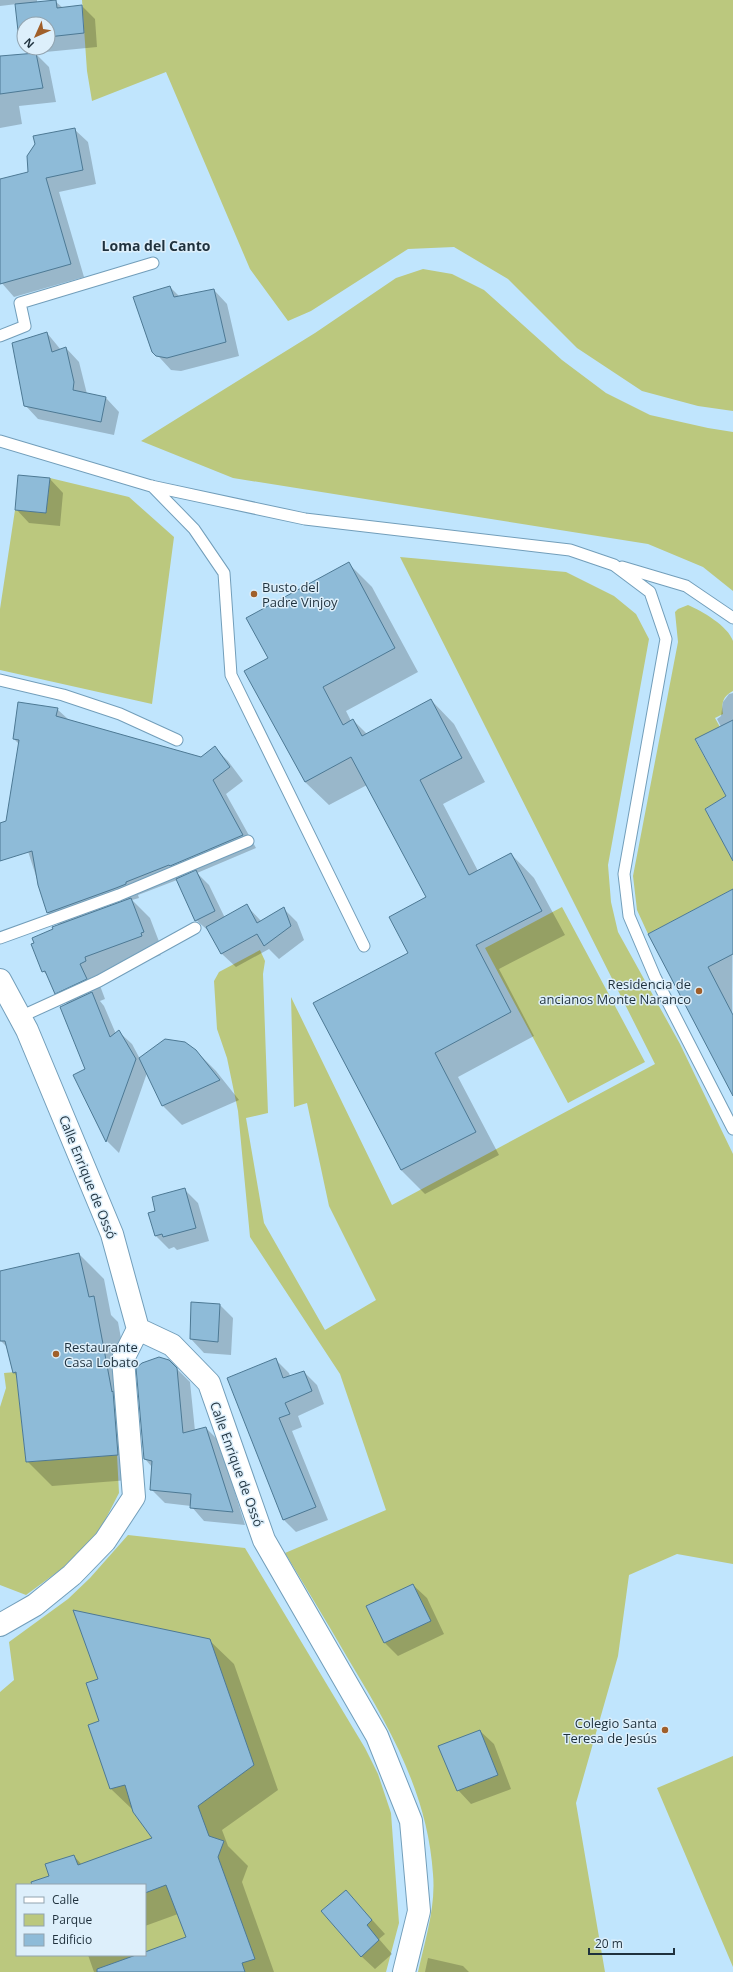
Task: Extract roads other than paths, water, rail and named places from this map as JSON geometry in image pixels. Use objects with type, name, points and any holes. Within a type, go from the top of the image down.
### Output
[{"type":"street","name":"Calle Enrique de Ossó","points":[[0,980],[27,1030],[112,1234],[138,1329],[172,1345],[209,1383],[264,1540],[377,1736],[411,1821],[420,1911],[404,1972]]},
{"type":"street","points":[[0,1624],[35,1605],[72,1575],[105,1541],[134,1497],[123,1359],[138,1329]]},
{"type":"lane","points":[[0,336],[25,326],[20,303],[153,263]]},
{"type":"lane","points":[[0,441],[151,486],[304,519],[570,550],[614,565],[686,586],[733,618]]},
{"type":"lane","points":[[151,486],[194,529],[224,573],[230,675],[364,946]]},
{"type":"lane","points":[[614,565],[650,592],[666,639],[624,874],[629,916],[655,977],[733,1128]]},
{"type":"lane","points":[[0,680],[63,695],[120,714],[177,740]]},
{"type":"lane","points":[[0,938],[112,898],[248,841]]},
{"type":"lane","points":[[20,1017],[98,981],[195,928]]},
{"type":"place","name":"Busto del Padre Vinjoy","points":[[254,594]]},
{"type":"place","name":"Residencia de ancianos Monte Naranco","points":[[699,991]]},
{"type":"place","name":"Restaurante Casa Lobato","points":[[56,1354]]},
{"type":"place","name":"Colegio Santa Teresa de Jesús","points":[[665,1730]]},
{"type":"district","name":"Loma del Canto","points":[[156,246]]}]
